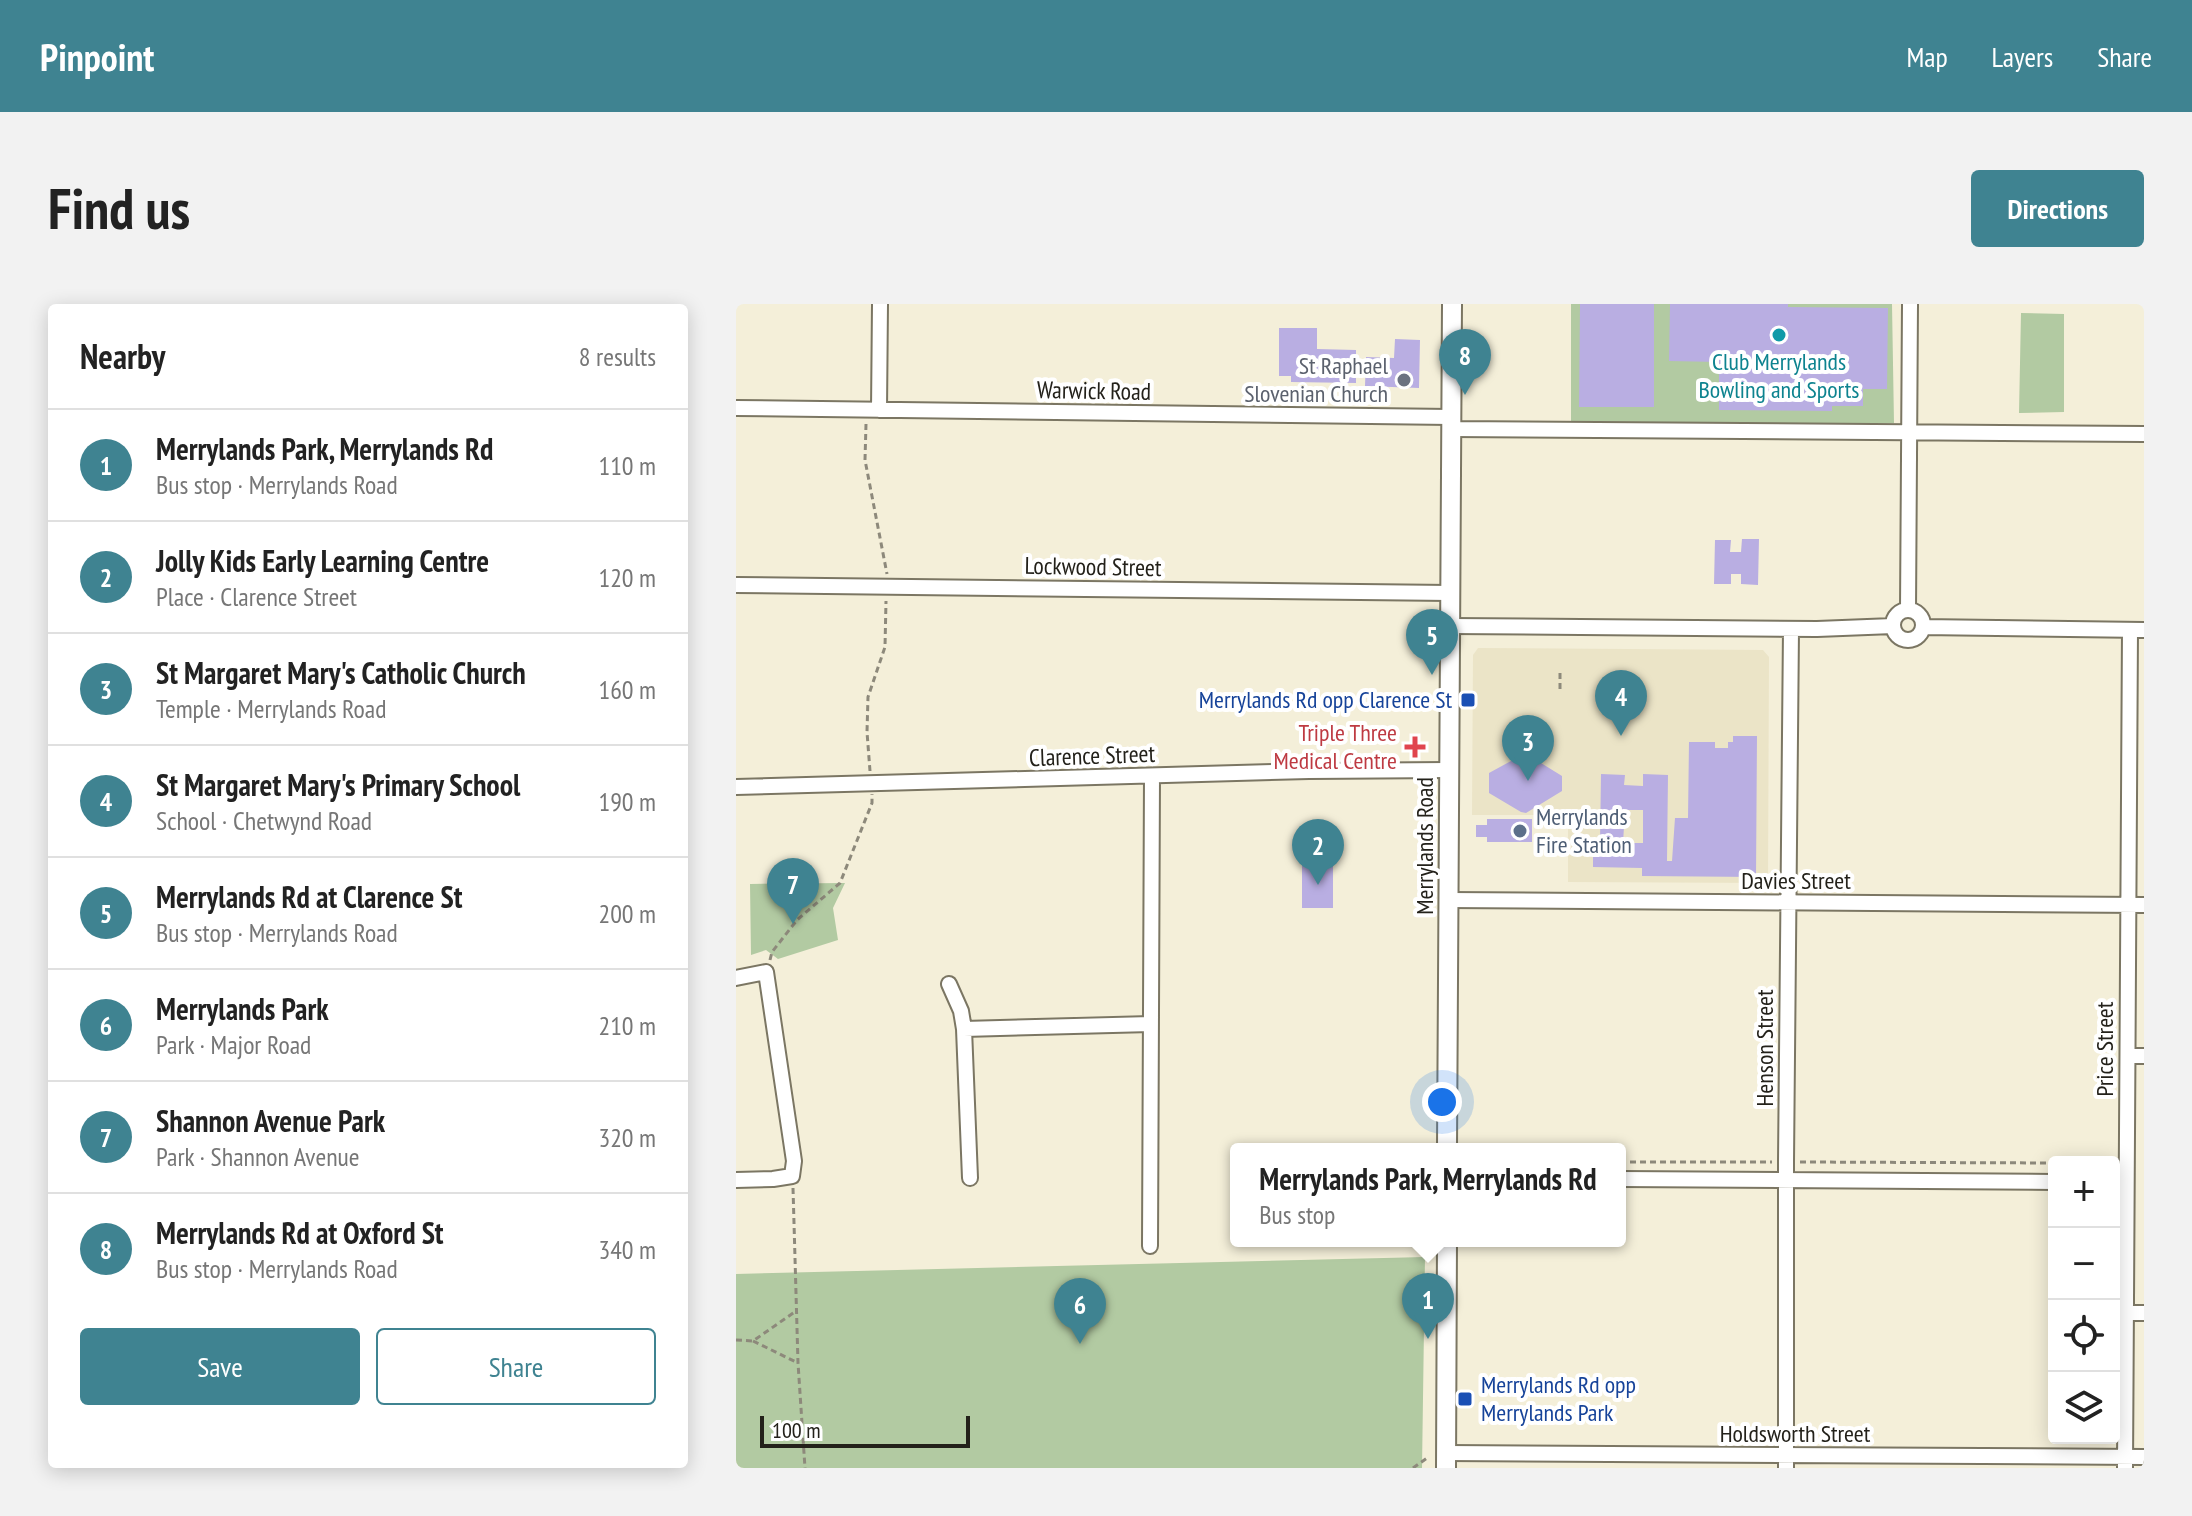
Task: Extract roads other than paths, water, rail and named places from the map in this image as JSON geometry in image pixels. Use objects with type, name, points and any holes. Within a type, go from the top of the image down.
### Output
[{"type":"main road","name":"Merrylands Road","points":[[1447,1143],[1452,304]]},
{"type":"main road","points":[[1440,1460],[1447,1247]]},
{"type":"street","points":[[879,410],[880,304]]},
{"type":"street","points":[[1908,610],[1910,304]]},
{"type":"street","name":"Warwick Road","points":[[736,408],[2144,434]]},
{"type":"street","name":"Lockwood Street","points":[[736,585],[1450,593]]},
{"type":"street","points":[[1893,626],[1896,617],[1908,610]]},
{"type":"street","points":[[1893,626],[1901,638],[1910,640],[1919,636],[1923,627],[1919,615],[1908,610]]},
{"type":"street","points":[[1450,626],[1791,629],[1893,626]]},
{"type":"street","points":[[1923,627],[2137,630]]},
{"type":"street","name":"Henson Street","points":[[1786,1462],[1791,629]]},
{"type":"street","name":"Price Street","points":[[2125,1462],[2125,1313],[2120,1183],[2128,1056],[2127,905],[2137,630]]},
{"type":"street","name":"Clarence Street","points":[[736,787],[1449,770]]},
{"type":"street","points":[[1150,1246],[1152,776]]},
{"type":"street","name":"Davies Street","points":[[1448,900],[2144,905]]},
{"type":"street","points":[[736,978],[766,972],[794,1161],[792,1176],[736,1180]]},
{"type":"street","points":[[949,984],[961,1011],[964,1029],[970,1178]]},
{"type":"street","points":[[964,1029],[1151,1024]]},
{"type":"street","points":[[2128,1056],[2144,1056]]},
{"type":"street","points":[[1626,1179],[2048,1182]]},
{"type":"street","points":[[2125,1313],[2144,1313]]},
{"type":"street","name":"Holdsworth Street","points":[[1440,1460],[2125,1462],[2144,1457]]},
{"type":"place","name":"Club Merrylands Bowling and Sports","points":[[1779,335]]},
{"type":"place","name":"St Raphael Slovenian Church","points":[[1404,380]]},
{"type":"place","name":"Merrylands Rd at Oxford St","points":[[1465,395]]},
{"type":"place","name":"Merrylands Rd at Clarence St","points":[[1432,675]]},
{"type":"place","name":"Merrylands Rd opp Clarence St","points":[[1468,700]]},
{"type":"place","name":"St Margaret Mary's Primary School","points":[[1621,736]]},
{"type":"place","name":"Triple Three Medical Centre","points":[[1415,747]]},
{"type":"place","name":"St Margaret Mary's Catholic Church","points":[[1528,781]]},
{"type":"place","name":"Merrylands Fire Station","points":[[1520,831]]},
{"type":"place","name":"Jolly Kids Early Learning Centre","points":[[1318,885]]},
{"type":"place","name":"Shannon Avenue Park","points":[[793,924]]},
{"type":"place","name":"Merrylands Park, Merrylands Rd","points":[[1428,1339]]},
{"type":"place","name":"Merrylands Park","points":[[1080,1344]]},
{"type":"place","name":"Merrylands Rd opp Merrylands Park","points":[[1465,1399]]}]
